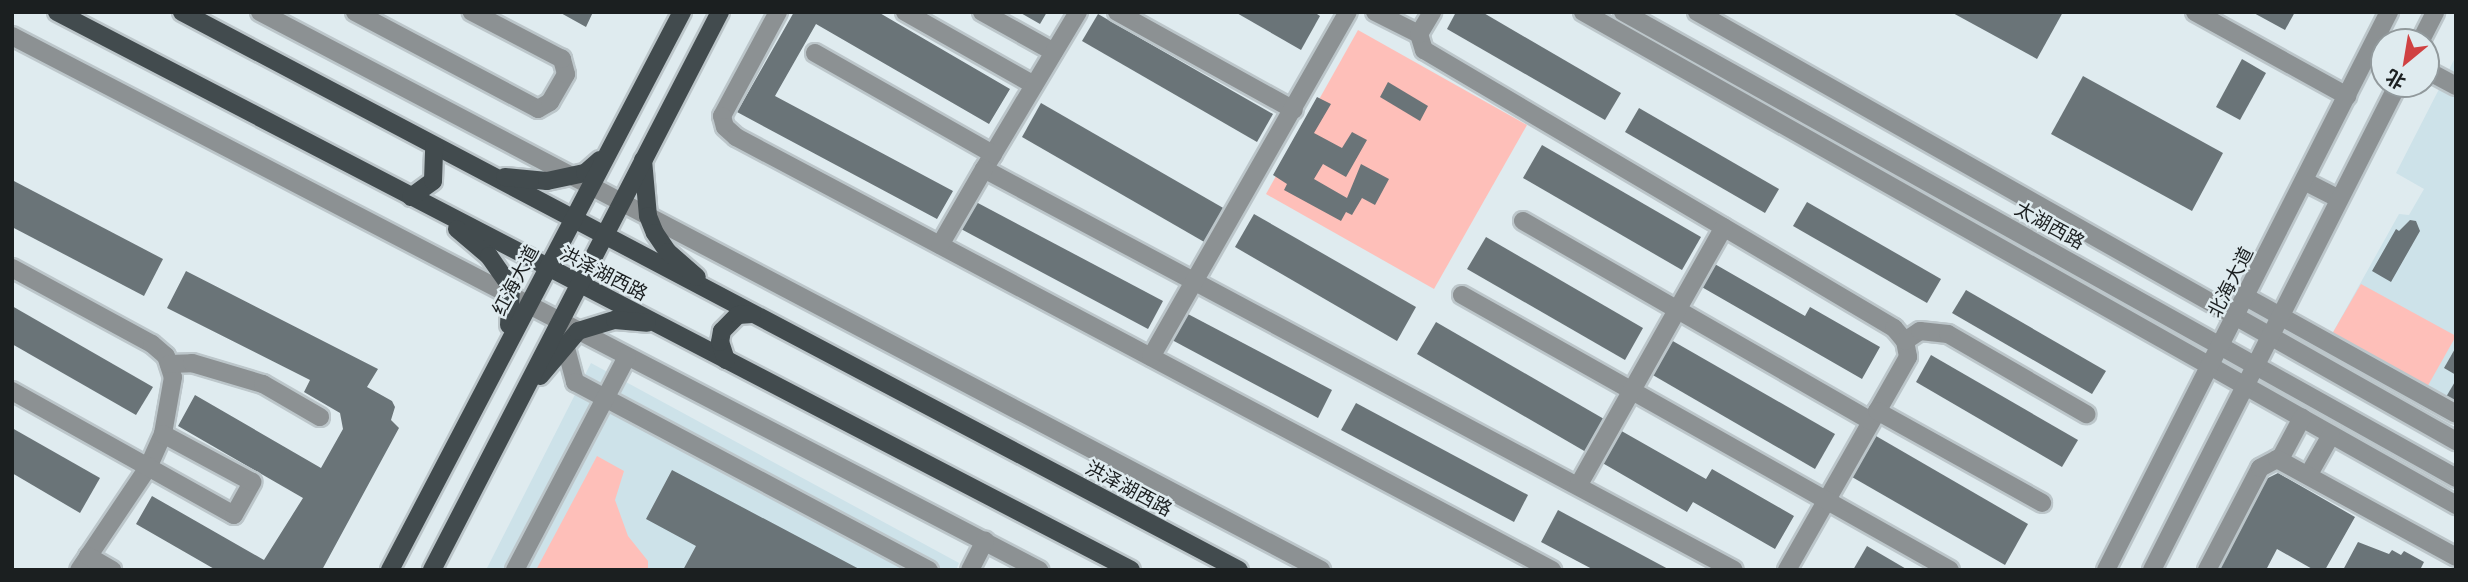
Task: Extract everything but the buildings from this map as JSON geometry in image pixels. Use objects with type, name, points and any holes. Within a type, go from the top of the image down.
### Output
[{"type":"main road","name":"洪泽湖西路","points":[[57,12],[1132,570]]},
{"type":"main road","name":"洪泽湖西路","points":[[181,12],[1239,570]]},
{"type":"main road","name":"红海大道","points":[[390,570],[505,345],[520,300],[545,266],[682,12]]},
{"type":"main road","points":[[432,570],[720,12]]},
{"type":"main road","points":[[411,197],[433,181],[434,146]]},
{"type":"main road","points":[[484,173],[527,182],[572,176],[585,173],[606,155]]},
{"type":"main road","points":[[643,160],[649,216],[668,252],[720,298]]},
{"type":"main road","points":[[430,206],[489,256],[520,300]]},
{"type":"main road","points":[[726,360],[720,342],[722,331],[738,315],[752,314]]},
{"type":"main road","points":[[513,412],[572,338],[615,320],[655,323]]},
{"type":"street","points":[[260,12],[1321,570]]},
{"type":"street","points":[[355,12],[538,109],[550,102],[566,74],[562,59],[472,12]]},
{"type":"street","points":[[778,12],[727,104],[724,127],[940,245],[1552,570]]},
{"type":"street","points":[[905,12],[1034,85]]},
{"type":"street","points":[[982,12],[1054,52]]},
{"type":"street","points":[[940,245],[1078,12]]},
{"type":"street","points":[[1117,12],[1294,110]]},
{"type":"street","points":[[1152,357],[1348,12]]},
{"type":"street","points":[[1375,12],[1395,17],[1419,34],[1424,50],[1894,328],[1905,341],[1908,357],[1787,570]]},
{"type":"street","points":[[1419,34],[1432,12]]},
{"type":"street","points":[[1583,12],[2456,505]]},
{"type":"street","name":"太湖西路","points":[[1623,12],[2256,362],[2456,478]]},
{"type":"street","name":"太湖西路","points":[[1697,12],[2271,334],[2456,441]]},
{"type":"street","points":[[2195,12],[2347,96]]},
{"type":"street","name":"北海大道","points":[[2106,570],[2389,12]]},
{"type":"street","points":[[2427,28],[2435,12]]},
{"type":"street","points":[[12,36],[559,321],[572,338],[575,382],[929,570]]},
{"type":"street","points":[[816,53],[988,162],[1197,282],[1734,570]]},
{"type":"street","points":[[2440,77],[2456,86]]},
{"type":"street","points":[[2152,570],[2391,98]]},
{"type":"street","points":[[2304,181],[2339,199]]},
{"type":"street","points":[[1522,221],[1677,310],[2042,503]]},
{"type":"street","points":[[1578,486],[1724,227]]},
{"type":"street","points":[[12,268],[131,331],[166,356],[169,363],[172,399],[163,434],[149,466],[84,563],[112,570]]},
{"type":"street","points":[[1462,295],[1950,570]]},
{"type":"street","points":[[2246,297],[2456,414]]},
{"type":"street","points":[[1905,341],[1920,331],[1948,334],[2086,414]]},
{"type":"street","points":[[572,338],[627,357],[1039,570]]},
{"type":"street","points":[[515,570],[627,357]]},
{"type":"street","points":[[169,363],[192,363],[263,384],[320,416]]},
{"type":"street","points":[[12,391],[234,515],[253,482],[163,434]]},
{"type":"street","points":[[2207,570],[2260,468],[2280,459],[2302,418]]},
{"type":"street","points":[[2309,474],[2331,435]]},
{"type":"street","points":[[2280,459],[2456,556]]},
{"type":"street","points":[[970,570],[985,541]]},
{"type":"shaded area","points":[[1358,30],[1527,125],[1434,289],[1266,194]]},
{"type":"shaded area","points":[[2456,56],[2456,407],[2332,334],[2399,214],[2409,215],[2424,189],[2396,173],[2434,98],[2440,98],[2440,87]]},
{"type":"shaded area","points":[[2361,284],[2456,336],[2426,389],[2332,334]]},
{"type":"shaded area","points":[[591,363],[959,563],[956,570],[486,570]]},
{"type":"shaded area","points":[[597,456],[624,471],[615,500],[628,536],[648,561],[648,570],[536,570]]}]
